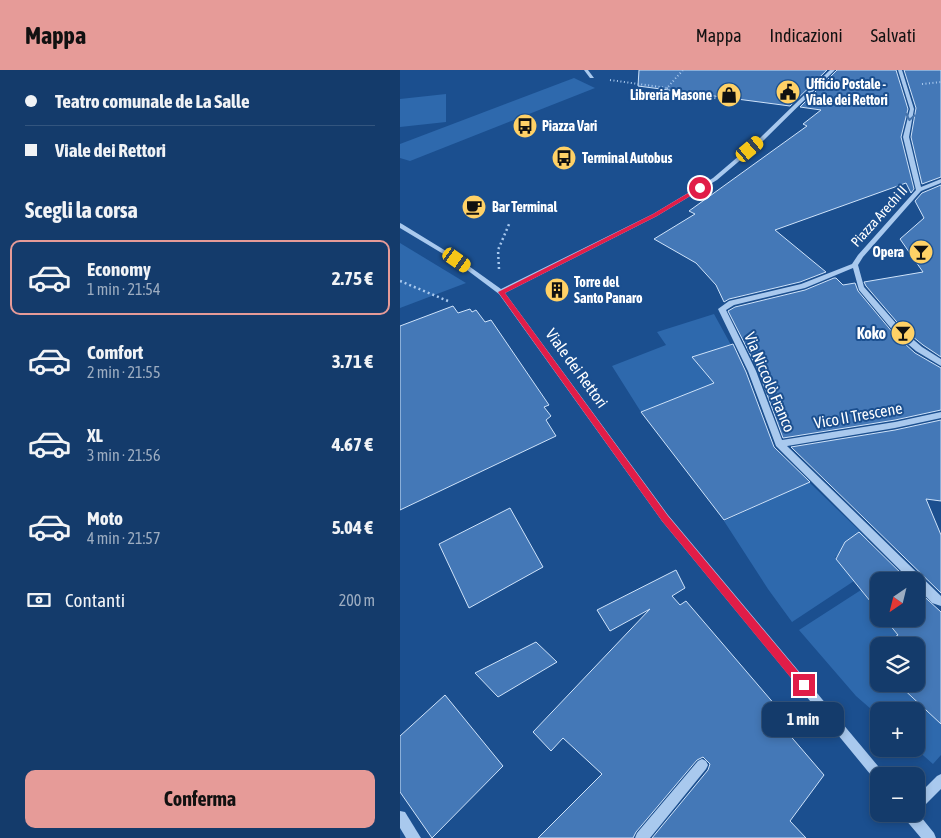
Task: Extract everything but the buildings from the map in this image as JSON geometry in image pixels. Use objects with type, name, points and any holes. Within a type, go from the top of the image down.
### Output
[{"type":"street","points":[[586,70],[592,77]]},
{"type":"street","points":[[501,292],[655,215],[715,179],[762,139],[833,70]]},
{"type":"street","points":[[900,70],[912,109],[906,137],[919,190],[941,181]]},
{"type":"street","name":"Piazza Arechi II","points":[[919,190],[855,264],[861,288],[898,331],[919,350],[941,363]]},
{"type":"street","name":"Viale dei Rettori","points":[[400,224],[457,260],[501,292],[665,518],[872,767]]},
{"type":"street","name":"Via Niccolò Franco","points":[[855,264],[803,286],[732,303],[722,309],[752,371],[779,444],[936,599],[941,601]]},
{"type":"street","name":"Vico II Trescene","points":[[779,444],[896,425],[941,414]]},
{"type":"street","points":[[642,838],[702,765]]},
{"type":"street","points":[[925,797],[941,780]]},
{"type":"street","points":[[916,822],[929,838]]},
{"type":"path","points":[[667,88],[683,70]]},
{"type":"path","points":[[592,77],[667,88],[671,91],[726,100]]},
{"type":"path","points":[[501,292],[498,250],[510,222]]},
{"type":"path","points":[[400,281],[448,301]]},
{"type":"shaded area","points":[[574,78],[595,88],[410,161],[400,158],[400,144]]},
{"type":"shaded area","points":[[446,94],[446,122],[400,127],[400,99]]},
{"type":"shaded area","points":[[400,243],[466,283],[400,308]]},
{"type":"shaded area","points":[[714,314],[731,345],[693,357],[714,383],[641,412],[612,366],[666,345],[657,332]]},
{"type":"shaded area","points":[[809,482],[868,539],[861,542],[848,540],[842,546],[841,554],[835,557],[854,581],[792,622],[724,521]]},
{"type":"shaded area","points":[[861,590],[870,601],[870,628],[893,628],[900,637],[870,637],[870,692],[907,692],[917,702],[870,702],[870,708],[856,696],[799,630]]},
{"type":"shaded area","points":[[925,709],[941,724],[941,755],[933,764],[925,757]]},
{"type":"place","name":"Ufficio Postale - Viale dei Rettori","points":[[788,92]]},
{"type":"place","name":"Libreria Masone","points":[[729,95]]},
{"type":"place","name":"Piazza Vari","points":[[525,126]]},
{"type":"place","name":"Terminal Autobus","points":[[564,158]]},
{"type":"place","name":"Bar Terminal","points":[[474,207]]},
{"type":"place","name":"Opera","points":[[921,252]]},
{"type":"place","name":"Torre del Santo Panaro","points":[[557,290]]},
{"type":"place","name":"Koko","points":[[903,333]]},
{"type":"route","points":[[700,188],[655,215],[501,292],[665,518],[804,685]]}]
